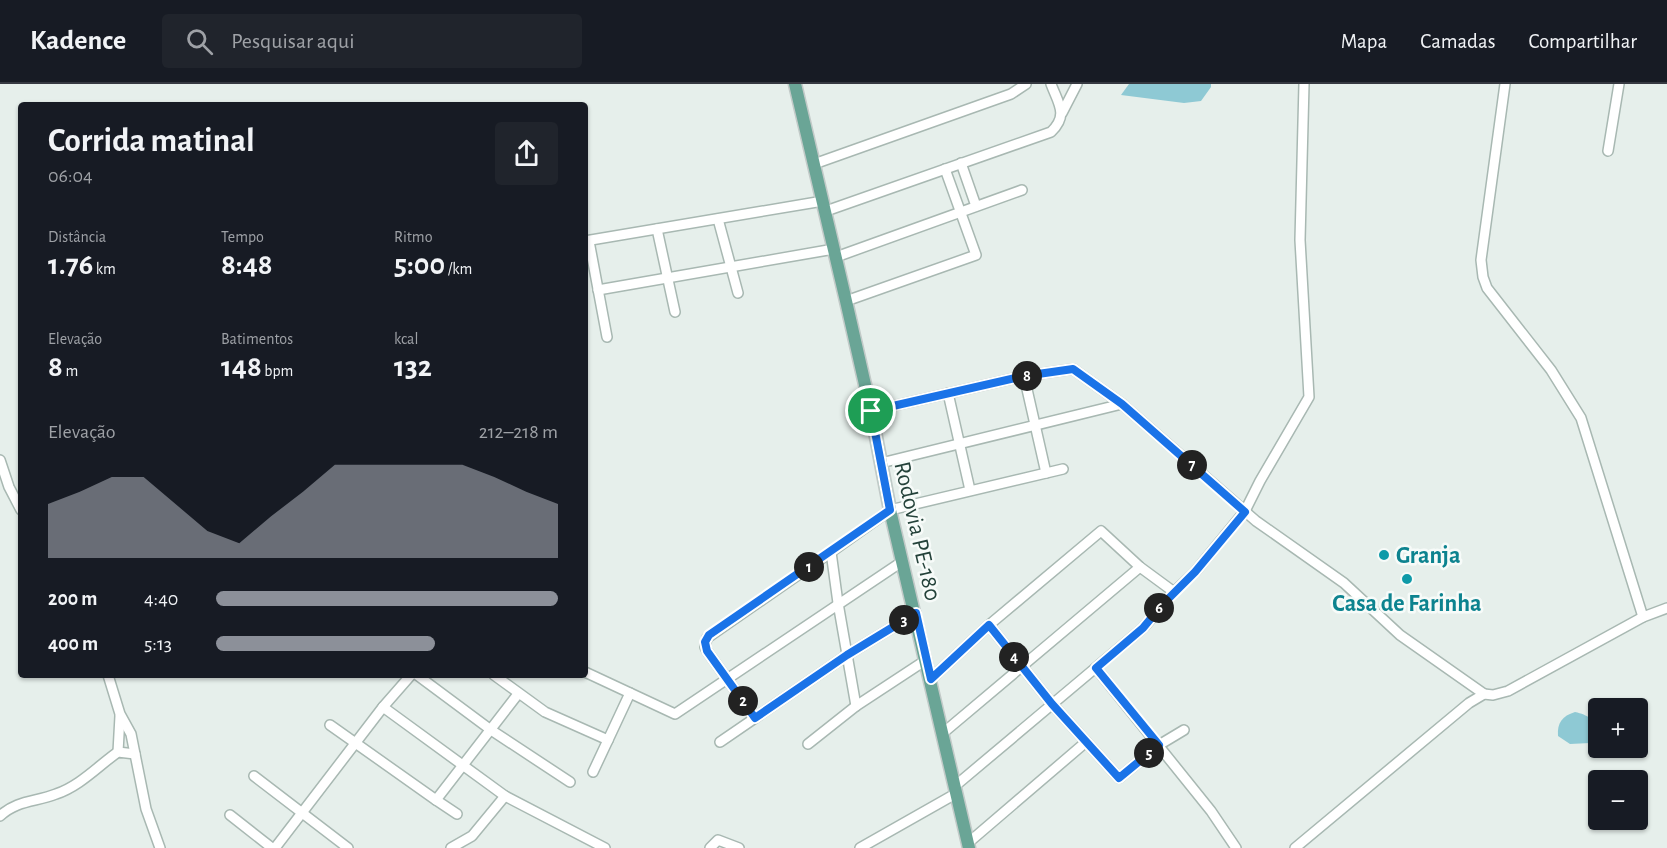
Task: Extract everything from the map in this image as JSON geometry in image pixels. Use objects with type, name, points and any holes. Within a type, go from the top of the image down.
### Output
[{"type":"main road","name":"Rodovia PE-180","points":[[795,84],[825,206],[871,411],[890,510],[944,733],[968,846]]},
{"type":"street","points":[[814,164],[1011,94],[1026,84]]},
{"type":"street","points":[[1051,84],[1062,113]]},
{"type":"street","points":[[588,241],[718,219],[825,206],[945,169],[1051,132],[1058,125],[1077,84]]},
{"type":"street","points":[[860,848],[956,789],[1143,628],[1195,572],[1245,512],[1260,481],[1309,397],[1300,240],[1304,84]]},
{"type":"street","points":[[1505,84],[1481,260],[1483,277],[1487,288],[1551,370],[1581,418],[1643,616]]},
{"type":"street","points":[[1608,151],[1619,84]]},
{"type":"street","points":[[961,163],[976,206]]},
{"type":"street","points":[[846,301],[976,255],[945,169]]},
{"type":"street","points":[[598,290],[732,267],[835,253],[1022,190]]},
{"type":"street","points":[[718,219],[738,293]]},
{"type":"street","points":[[657,229],[675,312]]},
{"type":"street","points":[[588,245],[607,337]]},
{"type":"street","points":[[871,411],[1024,376],[1073,369],[1122,404],[1245,512],[1344,584],[1401,635],[1484,694],[1492,695],[1518,686],[1643,616],[1667,608]]},
{"type":"street","points":[[1024,376],[1046,473]]},
{"type":"street","points":[[948,393],[970,490]]},
{"type":"street","points":[[881,463],[1122,404]]},
{"type":"street","points":[[0,460],[9,487],[18,504]]},
{"type":"street","points":[[755,718],[705,647],[709,635],[890,510],[1063,469]]},
{"type":"street","points":[[931,679],[989,625],[1101,531],[1140,567],[1174,592]]},
{"type":"street","points":[[831,552],[856,706]]},
{"type":"street","points":[[588,673],[675,714],[903,561]]},
{"type":"street","points":[[944,733],[1140,567]]},
{"type":"street","points":[[720,742],[847,655],[916,613]]},
{"type":"street","points":[[989,625],[1052,704],[1119,778],[1159,745],[1184,730]]},
{"type":"street","points":[[808,744],[856,706],[926,660]]},
{"type":"street","points":[[1096,668],[1211,811],[1236,848]]},
{"type":"street","points":[[109,678],[120,714],[132,734],[146,808],[160,848]]},
{"type":"street","points":[[230,815],[274,848],[382,707],[408,678]]},
{"type":"street","points":[[421,678],[491,730],[570,782]]},
{"type":"street","points":[[498,678],[545,712],[608,740]]},
{"type":"street","points":[[593,772],[630,693]]},
{"type":"street","points":[[436,800],[518,694]]},
{"type":"street","points":[[1295,848],[1469,703],[1484,694]]},
{"type":"street","points":[[382,707],[505,796],[605,848]]},
{"type":"street","points":[[118,752],[120,714]]},
{"type":"street","points":[[330,725],[457,814]]},
{"type":"street","points":[[968,846],[1086,742]]},
{"type":"street","points":[[0,816],[9,808],[24,801],[56,794],[95,771],[118,752],[135,754]]},
{"type":"street","points":[[254,776],[348,848]]},
{"type":"street","points":[[451,848],[472,836],[505,796]]},
{"type":"street","points":[[710,848],[718,840],[739,848]]},
{"type":"water","points":[[1129,84],[1211,84],[1211,87],[1201,101],[1184,103],[1121,95]]},
{"type":"water","points":[[1575,712],[1588,717],[1588,743],[1570,744],[1558,736],[1558,727],[1567,716]]},
{"type":"place","name":"Granja","points":[[1384,555]]},
{"type":"place","name":"Casa de Farinha","points":[[1407,579]]},
{"type":"route","points":[[1073,369],[1122,404],[1245,512],[1195,572],[1143,628],[1096,668],[1159,745],[1119,778],[1052,704],[989,625],[931,679],[916,613],[847,655],[755,718],[707,651],[705,642],[709,635],[890,510],[871,411],[1024,376],[1073,369]]}]
